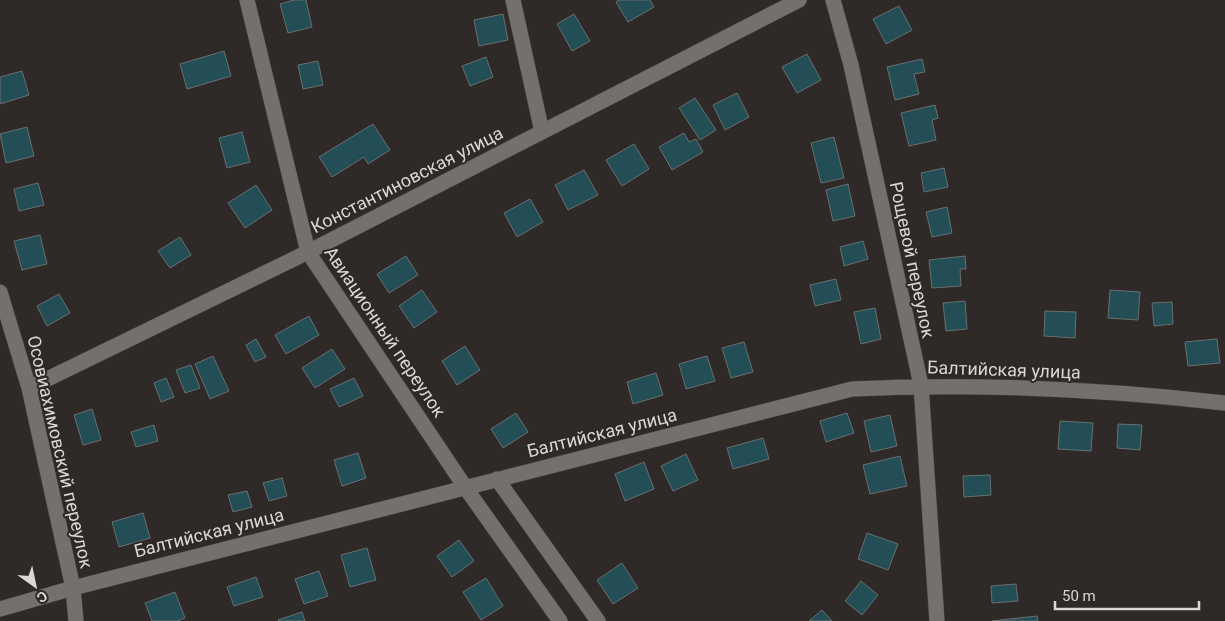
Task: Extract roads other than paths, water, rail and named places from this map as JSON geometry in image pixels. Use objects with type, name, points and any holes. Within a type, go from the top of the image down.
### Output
[{"type":"street","name":"Авиационный переулок","points":[[247,0],[308,252],[465,487],[560,621]]},
{"type":"street","points":[[513,0],[542,132]]},
{"type":"street","name":"Константиновская улица","points":[[29,388],[308,252],[799,0]]},
{"type":"street","name":"Рощевой переулок","points":[[832,0],[851,65],[921,385],[936,621]]},
{"type":"street","name":"Осовиахимовский переулок","points":[[0,292],[29,388],[73,588],[76,621]]},
{"type":"street","name":"Балтийская улица","points":[[0,609],[73,588],[852,389],[921,385],[998,387],[1153,395],[1225,403]]},
{"type":"street","points":[[497,479],[598,621]]}]
